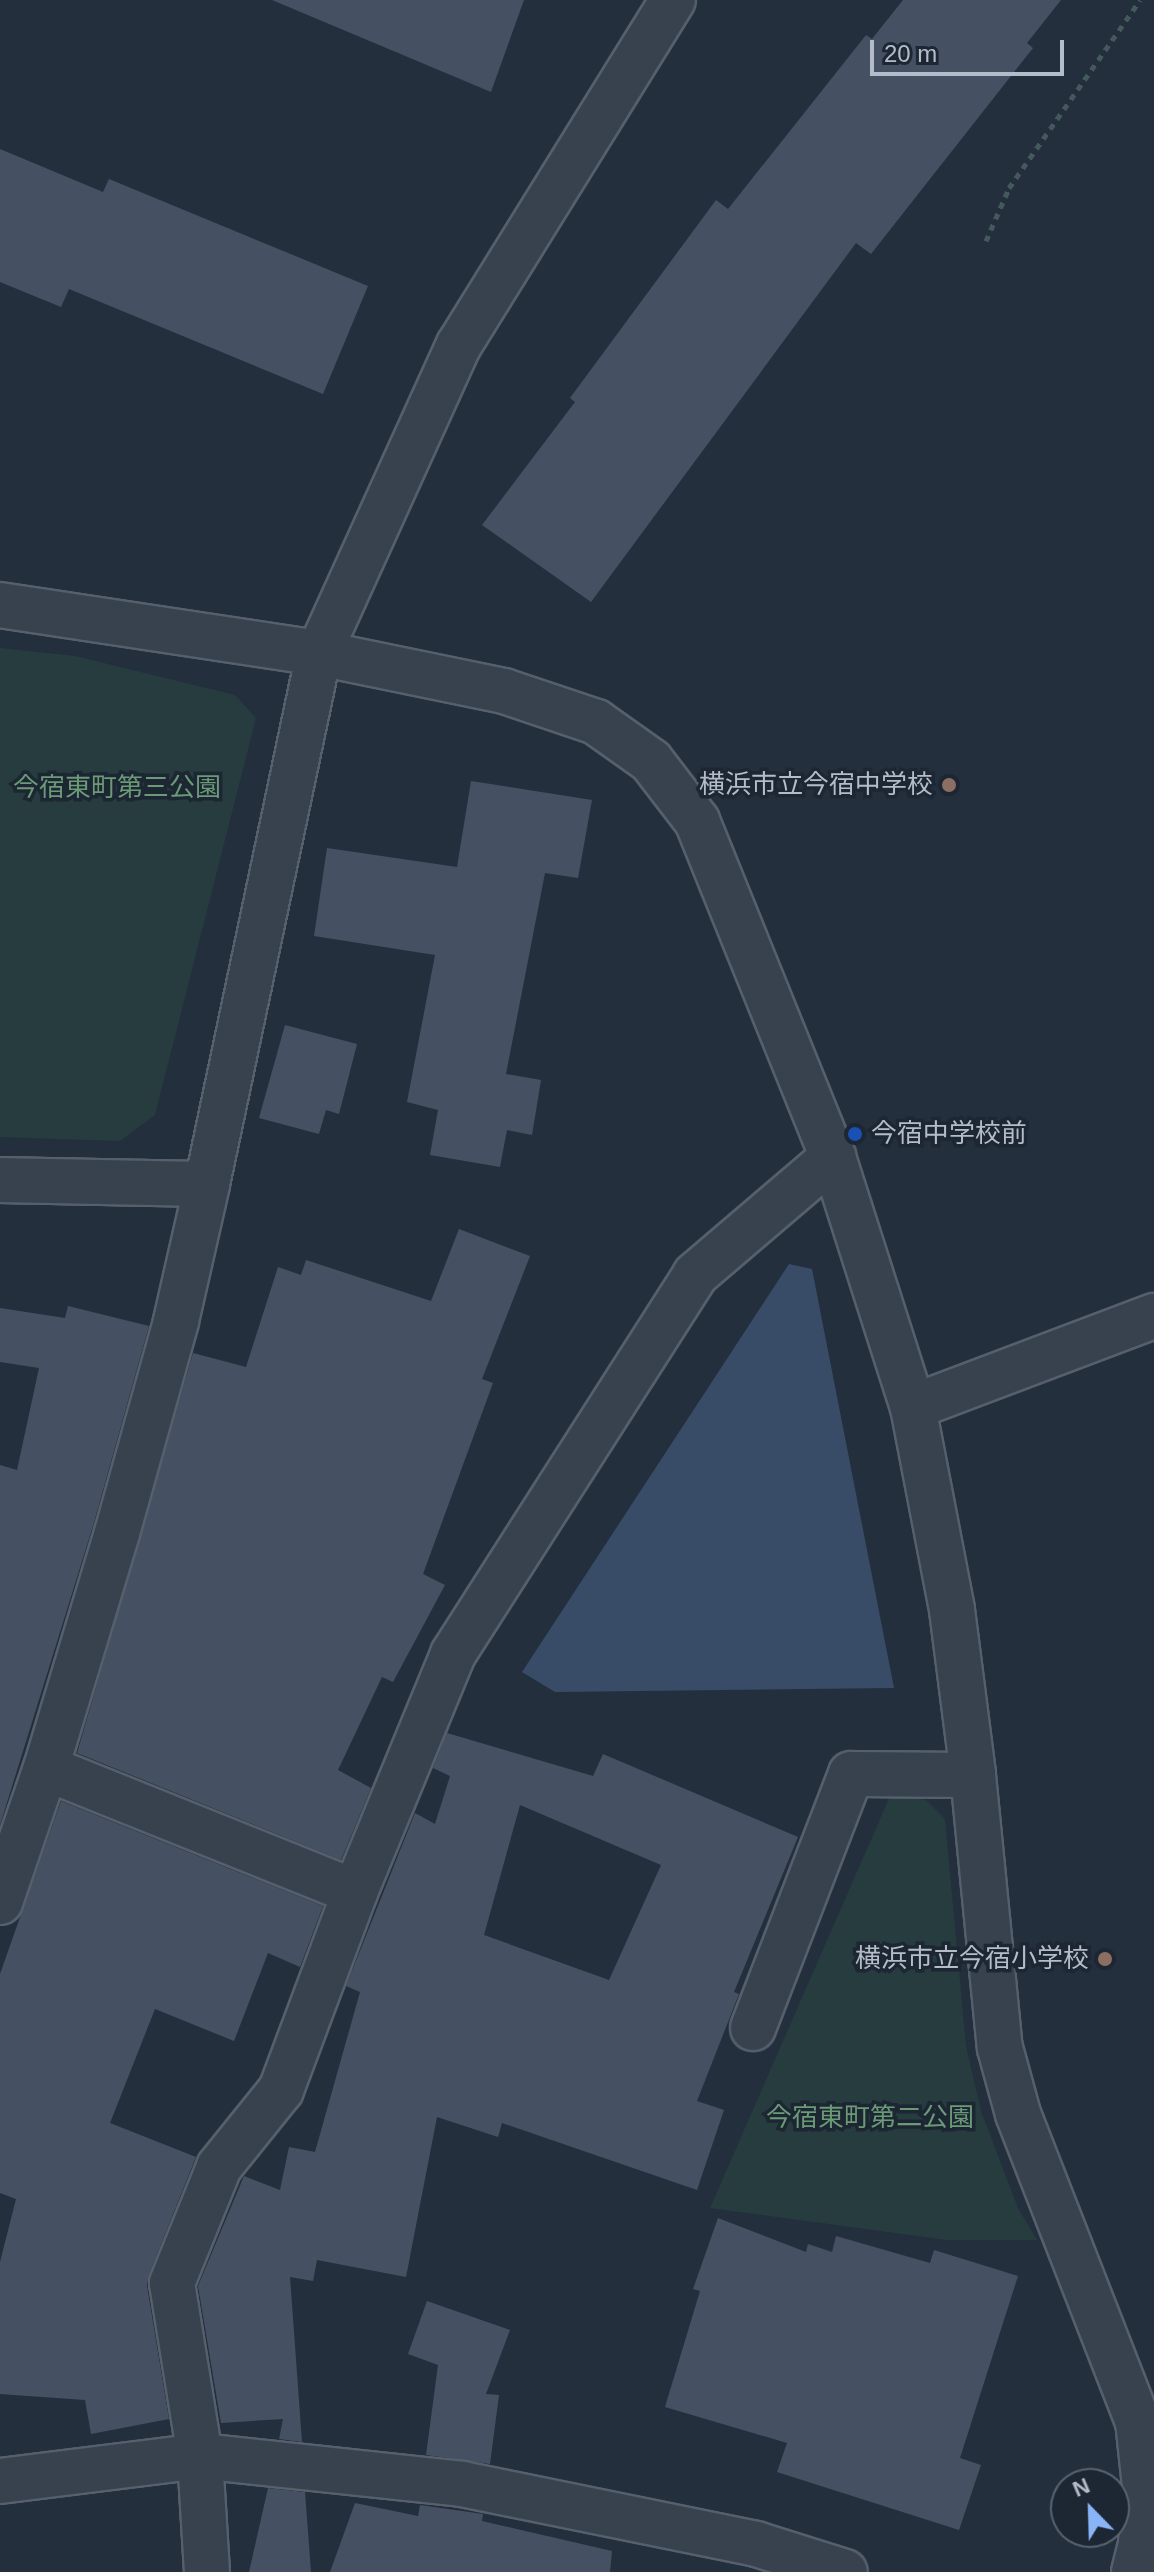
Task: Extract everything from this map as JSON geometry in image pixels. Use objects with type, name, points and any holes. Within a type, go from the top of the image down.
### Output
[{"type":"street","points":[[0,1902],[46,1768],[176,1321],[319,653],[459,345],[673,0]]},
{"type":"street","points":[[0,605],[319,653],[504,691],[596,722],[651,761],[697,821],[833,1157],[913,1407],[952,1610],[973,1775],[1000,2048],[1018,2114],[1138,2421],[1145,2486],[1141,2544],[1134,2572]]},
{"type":"street","points":[[207,2572],[200,2456],[172,2283],[219,2167],[281,2090],[355,1892],[453,1654],[695,1275],[833,1157]]},
{"type":"street","points":[[0,1180],[207,1184]]},
{"type":"street","points":[[913,1407],[1154,1316]]},
{"type":"street","points":[[46,1768],[355,1892]]},
{"type":"street","points":[[753,2028],[851,1774],[973,1775]]},
{"type":"street","points":[[0,2481],[200,2456],[462,2484],[756,2544],[845,2572]]},
{"type":"path","points":[[986,241],[1009,188],[1140,0]]},
{"type":"green space","name":"今宿東町第三公園","points":[[0,648],[75,656],[235,695],[256,718],[155,1115],[120,1141],[0,1137]]},
{"type":"green space","name":"今宿東町第二公園","points":[[891,1794],[926,1800],[945,1819],[966,2046],[981,2111],[1018,2208],[1037,2240],[947,2240],[710,2208]]},
{"type":"water","points":[[789,1264],[812,1269],[894,1688],[555,1692],[522,1672]]},
{"type":"building","points":[[272,0],[524,0],[491,92]]},
{"type":"building","points":[[903,0],[1061,0],[1027,43],[1033,48],[871,254],[856,243],[591,602],[482,525],[575,402],[570,398],[716,200],[728,209],[866,35],[872,39]]},
{"type":"building","points":[[0,149],[103,192],[109,179],[368,286],[323,394],[69,289],[61,307],[0,282]]},
{"type":"building","points":[[471,781],[592,800],[578,878],[545,873],[506,1074],[541,1080],[532,1135],[507,1130],[500,1167],[430,1155],[438,1110],[407,1102],[435,955],[314,936],[327,848],[457,867]]},
{"type":"building","points":[[285,1025],[357,1044],[339,1114],[326,1110],[319,1134],[259,1118]]},
{"type":"building","points":[[459,1229],[530,1256],[482,1379],[493,1383],[423,1574],[445,1585],[393,1682],[382,1677],[338,1770],[371,1788],[341,1860],[77,1753],[193,1353],[246,1367],[278,1267],[301,1275],[306,1260],[431,1301]]},
{"type":"building","points":[[68,1306],[149,1326],[93,1526],[0,1825],[0,1465],[17,1470],[39,1368],[0,1362],[0,1308],[65,1318]]},
{"type":"building","points":[[447,1733],[593,1776],[603,1754],[798,1837],[734,1992],[739,1994],[697,2101],[724,2110],[697,2190],[502,2123],[498,2137],[437,2117],[406,2277],[317,2260],[313,2281],[290,2277],[302,2442],[279,2439],[283,2419],[221,2423],[198,2286],[244,2176],[280,2190],[289,2147],[315,2152],[360,1992],[346,1986],[415,1813],[435,1824],[450,1776],[433,1768]],"holes":[[[520,1805],[661,1865],[609,1980],[484,1935]]]},
{"type":"building","points":[[61,1801],[323,1906],[300,1967],[268,1953],[234,2041],[155,2009],[110,2123],[196,2157],[147,2286],[169,2419],[91,2434],[85,2400],[0,2394],[0,2262],[16,2199],[0,2193],[0,1974]]},
{"type":"building","points":[[718,2218],[806,2252],[808,2244],[832,2252],[836,2236],[930,2263],[934,2250],[1018,2276],[960,2458],[981,2465],[959,2530],[777,2472],[787,2443],[665,2407],[700,2291],[693,2289]]},
{"type":"building","points":[[427,2301],[510,2330],[486,2394],[499,2395],[490,2464],[426,2455],[438,2365],[408,2354]]},
{"type":"building","points":[[268,2488],[305,2492],[311,2572],[249,2572]]},
{"type":"building","points":[[355,2503],[418,2516],[420,2505],[483,2514],[482,2521],[612,2551],[610,2572],[330,2572]]},
{"type":"place","name":"横浜市立今宿中学校","points":[[949,785]]},
{"type":"place","name":"今宿中学校前","points":[[855,1134]]},
{"type":"place","name":"横浜市立今宿小学校","points":[[1105,1959]]}]
